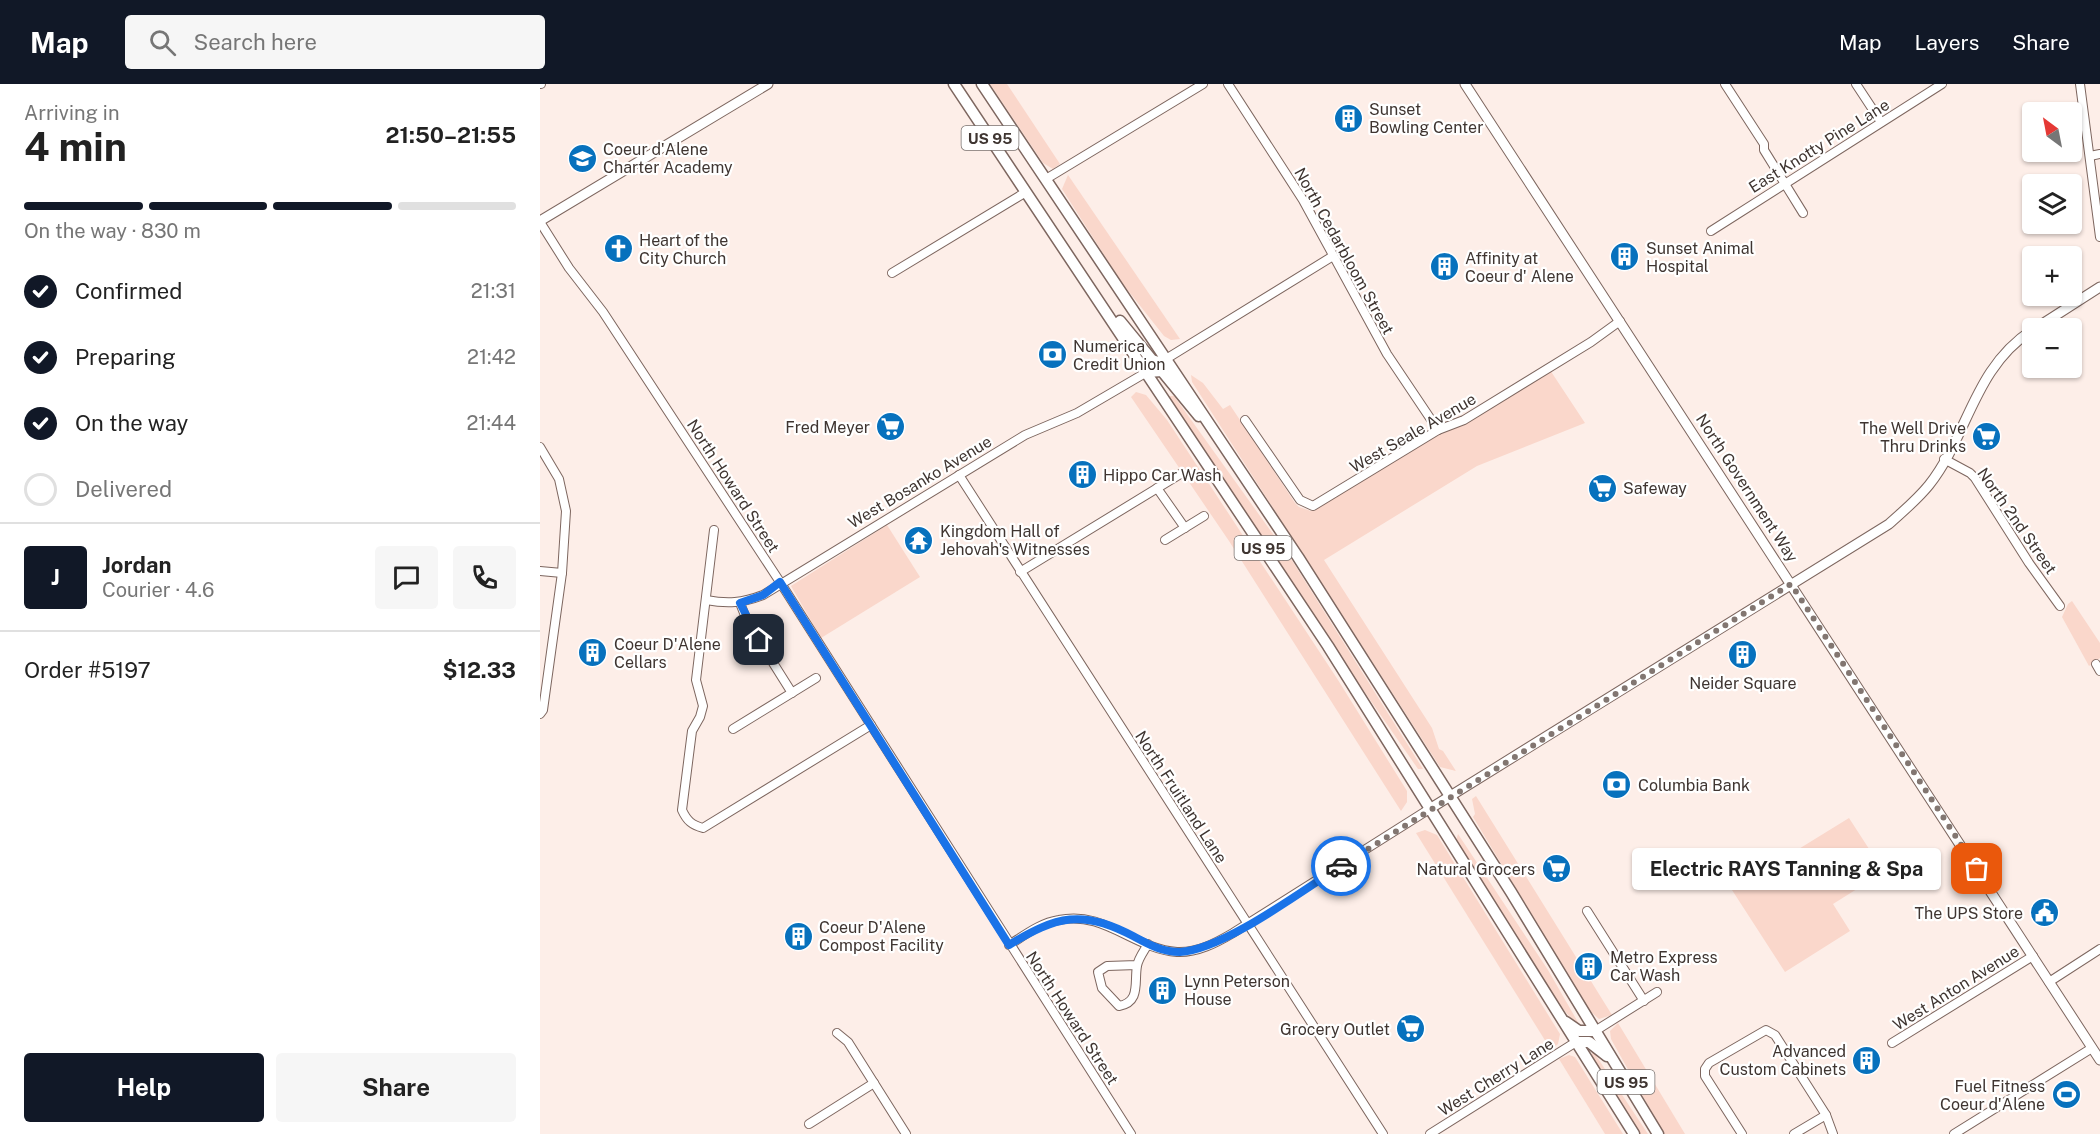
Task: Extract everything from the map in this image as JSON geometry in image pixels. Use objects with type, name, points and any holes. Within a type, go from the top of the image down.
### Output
[{"type":"highway","name":"US 95","points":[[954,84],[1284,578],[1431,808],[1634,1134]]},
{"type":"highway","name":"US 95","points":[[982,84],[1298,557],[1450,796],[1658,1134]]},
{"type":"highway","points":[[1099,301],[1115,316],[1146,355],[1158,362],[1167,359]]},
{"type":"highway","points":[[1147,372],[1162,371],[1196,414],[1209,422]]},
{"type":"highway","points":[[1561,1018],[1572,1028],[1595,1031]]},
{"type":"highway","points":[[1576,1042],[1589,1042],[1613,1060]]},
{"type":"main road","points":[[540,221],[768,84]]},
{"type":"main road","name":"North Government Way","points":[[1465,84],[2100,1060]]},
{"type":"main road","points":[[2051,318],[2100,286]]},
{"type":"main road","points":[[1431,808],[1889,524],[1929,485],[1985,379],[2022,338]]},
{"type":"street","points":[[1046,179],[1203,84]]},
{"type":"street","name":"North Cedarbloom Street","points":[[1228,84],[1303,200],[1378,340],[1438,430]]},
{"type":"street","points":[[1725,84],[1764,144],[1764,150],[1803,213]]},
{"type":"street","points":[[1856,84],[1881,122]]},
{"type":"street","name":"East Knotty Pine Lane","points":[[1711,231],[1942,84]]},
{"type":"street","points":[[2080,84],[2100,237]]},
{"type":"street","points":[[2090,156],[2100,154]]},
{"type":"street","points":[[892,273],[1026,192]]},
{"type":"street","name":"North Howard Street","points":[[540,221],[569,268],[610,322],[780,582],[1131,1134]]},
{"type":"street","points":[[1167,359],[1333,256]]},
{"type":"street","name":"West Seale Avenue","points":[[1245,420],[1300,500],[1313,506],[1438,430],[1466,419],[1592,342],[1620,321]]},
{"type":"street","name":"West Bosanko Avenue","points":[[706,600],[727,604],[740,603],[763,595],[780,582],[1025,435],[1109,396],[1147,372]]},
{"type":"street","points":[[540,447],[559,478],[566,503],[562,573],[543,710],[540,714]]},
{"type":"street","name":"North 2nd Street","points":[[1944,459],[1975,478],[2029,563],[2060,606]]},
{"type":"street","points":[[1020,572],[1182,473]]},
{"type":"street","name":"North Fruitland Lane","points":[[959,475],[1383,1134]]},
{"type":"street","points":[[1157,488],[1185,528]]},
{"type":"street","points":[[1165,540],[1204,516]]},
{"type":"street","points":[[714,530],[696,680],[703,706],[692,731],[682,810],[692,825],[703,828],[871,725]]},
{"type":"street","points":[[540,571],[562,573]]},
{"type":"street","points":[[740,603],[748,623],[792,693]]},
{"type":"street","points":[[733,729],[816,678]]},
{"type":"street","points":[[1009,945],[1042,925],[1059,919],[1080,918],[1118,928],[1148,944],[1179,952],[1195,950],[1219,942],[1431,808]]},
{"type":"street","points":[[1587,911],[1644,1001]]},
{"type":"street","points":[[1137,965],[1107,966],[1098,972],[1102,988],[1119,1005],[1131,1002],[1134,997],[1137,965],[1148,944]]},
{"type":"street","points":[[2049,982],[2100,950]]},
{"type":"street","name":"West Anton Avenue","points":[[1892,1043],[2033,956]]},
{"type":"street","points":[[1595,1031],[1657,992]]},
{"type":"street","points":[[1742,1134],[1705,1076],[1705,1069],[1709,1064],[1762,1031],[1771,1031],[1775,1035],[1826,1114],[1833,1134]]},
{"type":"street","points":[[837,1033],[848,1042],[906,1134]]},
{"type":"street","name":"West Cherry Lane","points":[[1430,1134],[1576,1042]]},
{"type":"street","points":[[1954,1134],[2092,1048]]},
{"type":"street","points":[[809,1124],[874,1083]]},
{"type":"street","points":[[1794,1134],[1826,1114]]},
{"type":"shaded area","points":[[990,84],[1007,84],[1060,164],[1053,169],[1043,163]]},
{"type":"shaded area","points":[[1068,175],[1180,339],[1171,340],[1164,336],[1122,283],[1062,189]]},
{"type":"shaded area","points":[[1550,370],[1585,423],[1477,466],[1324,560],[1432,728],[1439,749],[1443,751],[1456,771],[1440,767],[1192,382],[1191,375],[1203,383],[1223,409],[1230,405],[1295,503],[1311,511],[1432,438],[1468,422]]},
{"type":"shaded area","points":[[1136,392],[1146,395],[1167,420],[1338,680],[1407,791],[1407,802],[1401,811],[1229,541],[1131,397]]},
{"type":"shaded area","points":[[1170,396],[1174,396],[1293,562],[1423,769],[1418,769],[1298,596],[1169,399]]},
{"type":"shaded area","points":[[887,525],[920,577],[821,638],[791,586]]},
{"type":"shaded area","points":[[2072,601],[2100,643],[2100,658],[2089,666],[2062,617],[2068,604]]},
{"type":"shaded area","points":[[1476,796],[1612,1015],[1599,1019],[1590,1011],[1473,817],[1475,814],[1472,799]]},
{"type":"shaded area","points":[[1849,818],[1884,872],[1833,904],[1850,931],[1785,972],[1732,890]]},
{"type":"shaded area","points":[[1425,830],[1437,835],[1560,1034],[1558,1044],[1551,1050],[1416,833]]},
{"type":"shaded area","points":[[1458,834],[1548,970],[1579,1024],[1570,1017],[1555,998],[1517,941],[1456,841]]},
{"type":"shaded area","points":[[1618,1023],[1685,1134],[1664,1134],[1611,1039],[1610,1031]]},
{"type":"shaded area","points":[[1592,1051],[1648,1134],[1638,1134],[1592,1059]]},
{"type":"shaded area","points":[[1569,1055],[1575,1057],[1623,1134],[1605,1134],[1559,1059]]},
{"type":"way so far","points":[[1341,866],[1791,584],[1977,869]]},
{"type":"place","name":"Sunset Bowling Center","points":[[1348,118]]},
{"type":"place","name":"Coeur d'Alene Charter Academy","points":[[582,158]]},
{"type":"place","name":"Heart of the City Church","points":[[618,249]]},
{"type":"place","name":"Sunset Animal Hospital","points":[[1625,257]]},
{"type":"place","name":"Affinity at Coeur d' Alene","points":[[1444,267]]},
{"type":"place","name":"Numerica Credit Union","points":[[1052,355]]},
{"type":"place","name":"Fred Meyer","points":[[891,427]]},
{"type":"place","name":"The Well Drive Thru Drinks","points":[[1987,437]]},
{"type":"place","name":"Hippo Car Wash","points":[[1082,475]]},
{"type":"place","name":"Safeway","points":[[1602,488]]},
{"type":"place","name":"Kingdom Hall of Jehovah's Witnesses","points":[[919,540]]},
{"type":"place","name":"Coeur D'Alene Cellars","points":[[593,653]]},
{"type":"place","name":"Neider Square","points":[[1743,655]]},
{"type":"place","name":"Columbia Bank","points":[[1617,785]]},
{"type":"place","name":"Natural Grocers","points":[[1556,869]]},
{"type":"place","name":"Electric RAYS Tanning & Spa","points":[[1977,869]]},
{"type":"place","name":"The UPS Store","points":[[2044,913]]},
{"type":"place","name":"Coeur D'Alene Compost Facility","points":[[798,936]]},
{"type":"place","name":"Metro Express Car Wash","points":[[1589,966]]},
{"type":"place","name":"Lynn Peterson House","points":[[1163,990]]},
{"type":"place","name":"Grocery Outlet","points":[[1411,1029]]},
{"type":"place","name":"Advanced Custom Cabinets","points":[[1867,1060]]},
{"type":"place","name":"Fuel Fitness Coeur d'Alene","points":[[2066,1095]]},
{"type":"route","points":[[759,640],[748,623],[740,603],[763,595],[780,582],[1009,945],[1042,925],[1059,919],[1080,918],[1118,928],[1153,947],[1179,952],[1195,950],[1219,942],[1341,866]]}]
